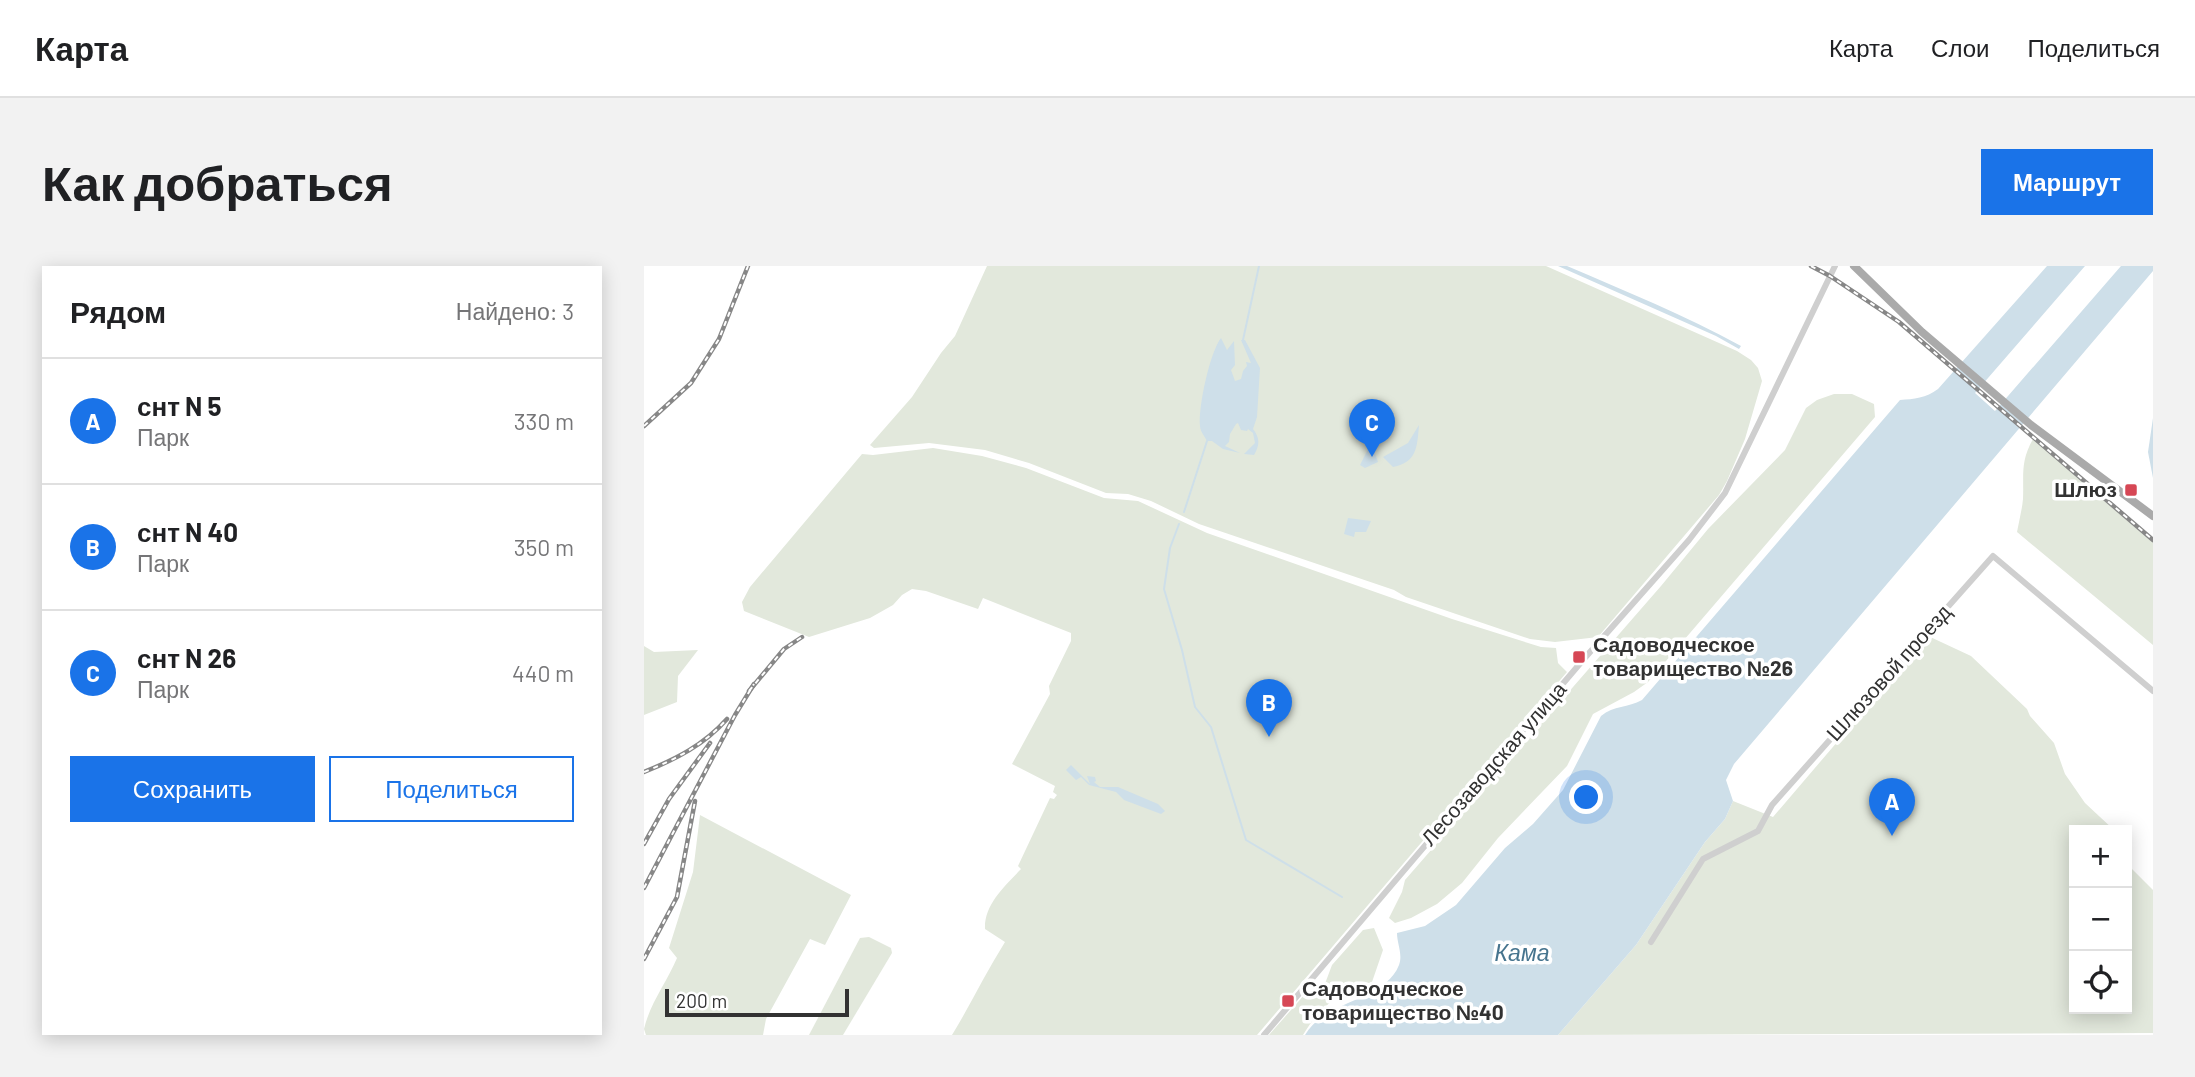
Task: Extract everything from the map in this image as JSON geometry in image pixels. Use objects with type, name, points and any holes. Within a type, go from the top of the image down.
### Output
[{"type":"main road","points":[[1854,266],[1922,332],[2031,425],[2150,514]]},
{"type":"street","name":"Лесозаводская улица","points":[[1264,1035],[1583,660],[1689,540],[1725,493],[1835,266]]},
{"type":"street","name":"Шлюзовой проезд","points":[[1651,942],[1703,859],[1758,831],[1772,805],[1993,556],[2153,691]]},
{"type":"shaded area","points":[[987,266],[1546,266],[1737,351],[1758,368],[1762,381],[1745,439],[1719,495],[1598,637],[1555,642],[1530,639],[1199,524],[1151,501],[1128,494],[1106,493],[1029,463],[985,450],[929,443],[874,448],[870,445],[912,397],[955,336]]},
{"type":"shaded area","points":[[1834,394],[1852,394],[1874,404],[1875,417],[1648,682],[1593,714],[1567,766],[1498,838],[1462,883],[1437,904],[1411,918],[1395,923],[1389,918],[1405,880],[1708,529],[1785,450],[1806,408],[1817,400]]},
{"type":"shaded area","points":[[2033,439],[2153,542],[2153,645],[2017,532],[2023,499],[2024,462]]},
{"type":"shaded area","points":[[933,448],[982,456],[1026,468],[1104,498],[1138,501],[1207,533],[1452,619],[1541,647],[1556,648],[1558,663],[1567,672],[1257,1035],[952,1035],[1005,942],[985,929],[988,911],[1002,889],[1021,869],[1018,866],[1050,798],[1054,799],[1057,795],[1053,792],[1055,786],[1012,764],[1050,694],[1049,686],[1071,641],[1071,633],[983,598],[978,609],[926,591],[912,589],[893,605],[870,618],[809,637],[744,611],[742,602],[750,587],[862,454]]},
{"type":"shaded area","points":[[1926,635],[1971,656],[2027,709],[2054,743],[2065,774],[2085,803],[2109,825],[2069,825],[2069,1014],[2132,1014],[2132,869],[2153,890],[2153,1033],[1558,1035],[1636,945],[1705,842],[1725,819],[1733,801],[1773,817],[1844,734],[1912,648]]},
{"type":"shaded area","points":[[644,646],[654,652],[698,650],[678,676],[677,702],[644,715]]},
{"type":"shaded area","points":[[700,815],[851,895],[825,945],[810,939],[766,1019],[763,1035],[646,1035],[644,1029],[650,1010],[677,958],[669,948],[693,872]]},
{"type":"shaded area","points":[[1374,928],[1383,950],[1372,982],[1332,1001],[1303,1035],[1269,1035],[1305,994],[1323,989],[1332,965],[1363,930]]},
{"type":"shaded area","points":[[869,937],[891,948],[892,953],[843,1035],[809,1035],[860,938]]},
{"type":"water","points":[[1558,266],[1567,266],[1633,294],[1741,346],[1739,349],[1716,336]]},
{"type":"water","name":"Кама","points":[[2047,266],[2085,266],[1975,393],[1995,411],[2121,266],[2153,266],[2153,271],[1734,764],[1726,780],[1733,801],[1725,819],[1705,842],[1636,945],[1558,1035],[1305,1035],[1314,1023],[1326,1014],[1368,994],[1392,977],[1400,961],[1397,933],[1425,926],[1456,905],[1505,848],[1533,824],[1563,790],[1601,716],[1642,700],[1900,400],[1924,396],[1938,389]]},
{"type":"water","points":[[1221,338],[1227,350],[1234,341],[1235,365],[1231,370],[1235,381],[1241,379],[1246,362],[1251,363],[1241,340],[1245,340],[1260,368],[1257,417],[1253,429],[1258,445],[1254,455],[1244,454],[1255,443],[1253,433],[1248,429],[1241,430],[1238,423],[1225,446],[1240,453],[1207,441],[1200,428],[1206,380]]},
{"type":"water","points":[[2153,418],[2153,478],[2148,452]]},
{"type":"water","points":[[1419,425],[1411,458],[1393,467],[1383,457],[1408,443]]},
{"type":"water","points":[[1373,447],[1378,462],[1365,468],[1360,465],[1368,449]]},
{"type":"water","points":[[1348,518],[1371,521],[1366,532],[1355,532],[1354,537],[1344,534]]},
{"type":"water","points":[[1071,765],[1090,784],[1087,776],[1095,777],[1094,782],[1100,787],[1118,787],[1158,804],[1165,811],[1161,814],[1124,800],[1116,792],[1089,785],[1081,777],[1076,780],[1066,770]]},
{"type":"waterway","points":[[1243,340],[1259,266]]},
{"type":"waterway","points":[[1184,512],[1207,441]]},
{"type":"waterway","points":[[1179,524],[1170,548],[1164,589],[1195,707],[1211,727],[1246,840],[1342,897]]},
{"type":"railway","points":[[644,426],[691,383],[719,339],[748,266]]},
{"type":"railway","points":[[1811,266],[1899,322],[2153,540]]},
{"type":"railway","points":[[749,691],[784,649],[802,637]]},
{"type":"railway","points":[[644,888],[754,684]]},
{"type":"railway","points":[[644,772],[689,750],[727,719]]},
{"type":"railway","points":[[644,844],[669,799],[710,743]]},
{"type":"railway","points":[[644,959],[677,897],[695,801]]},
{"type":"place","name":"снт N 26","points":[[1372,457]]},
{"type":"place","name":"Шлюз","points":[[2131,490]]},
{"type":"place","name":"Садоводческое товарищество №26","points":[[1579,657]]},
{"type":"place","name":"снт N 40","points":[[1269,737]]},
{"type":"place","name":"снт N 5","points":[[1892,836]]},
{"type":"place","name":"Садоводческое товарищество №40","points":[[1288,1001]]}]
